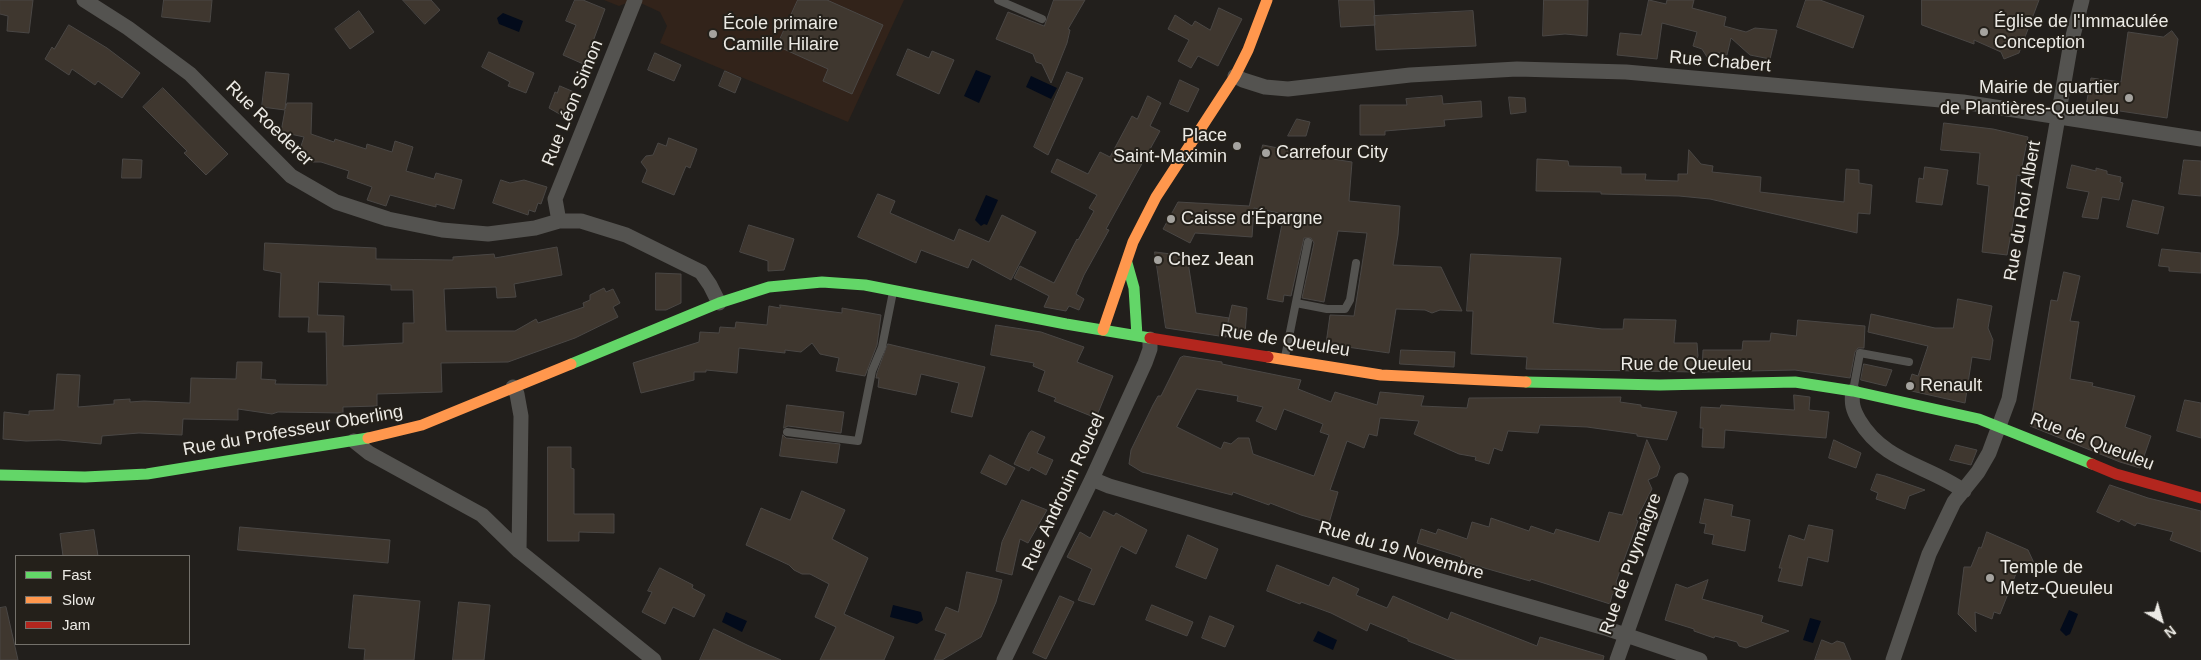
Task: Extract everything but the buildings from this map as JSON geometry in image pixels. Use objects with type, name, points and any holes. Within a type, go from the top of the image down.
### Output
[{"type":"street","name":"Rue Roederer","points":[[84,0],[128,28],[190,74],[291,176],[336,202],[388,219],[451,230],[488,234],[535,228],[559,220],[581,221],[626,235],[701,272],[719,303]]},
{"type":"street","name":"Rue Léon Simon","points":[[559,220],[555,199],[635,0]]},
{"type":"street","points":[[1103,330],[1133,242],[1156,197],[1235,76],[1248,50],[1267,0]]},
{"type":"street","name":"Rue du Roi Albert","points":[[1964,491],[1988,454],[2009,399],[2070,48],[2082,0]]},
{"type":"street","name":"Rue Chabert","points":[[1235,76],[1265,87],[1288,89],[1410,75],[1517,69],[1626,72],[1963,102],[2201,139]]},
{"type":"street","points":[[1127,263],[1134,288],[1143,338]]},
{"type":"street","name":"Rue de Queuleu","points":[[719,303],[769,287],[822,282],[865,285],[1143,338],[1381,375],[1456,380],[1660,385],[1795,382],[1853,391],[1979,419],[2116,474],[2201,498]]},
{"type":"street","name":"Rue du Professeur Oberling","points":[[0,475],[84,477],[147,474],[354,441],[422,425],[719,303]]},
{"type":"street","name":"Rue Androuin Roucel","points":[[1004,660],[1092,479],[1145,364],[1150,349],[1143,338]]},
{"type":"street","points":[[513,387],[517,394],[521,416],[519,551]]},
{"type":"street","points":[[1853,391],[1851,401],[1854,412],[1874,441],[1894,456],[1945,479],[1964,491],[1948,515],[1929,554],[1893,660]]},
{"type":"street","points":[[354,441],[369,453],[482,515],[519,551],[654,660]]},
{"type":"street","name":"Rue du 19 Novembre","points":[[1092,479],[1109,486],[1298,541],[1605,628],[1700,660]]},
{"type":"street","name":"Rue de Puymaigre","points":[[1617,660],[1681,480]]},
{"type":"lane","points":[[998,0],[1042,19]]},
{"type":"lane","points":[[1285,360],[1308,242]]},
{"type":"lane","points":[[1296,303],[1320,308],[1344,309],[1350,300],[1356,263]]},
{"type":"lane","points":[[786,432],[858,441],[872,370],[882,347],[894,291]]},
{"type":"lane","points":[[1853,391],[1860,353],[1909,362]]},
{"type":"shaded area","points":[[604,0],[634,0],[619,6]]},
{"type":"shaded area","points":[[634,0],[904,0],[848,122],[660,43],[667,26],[660,12]]},
{"type":"water","points":[[503,13],[523,21],[519,32],[499,24],[497,18]]},
{"type":"water","points":[[976,70],[991,76],[979,103],[964,96]]},
{"type":"water","points":[[1031,76],[1057,88],[1051,99],[1026,87]]},
{"type":"water","points":[[986,195],[998,200],[987,225],[981,226],[975,220]]},
{"type":"water","points":[[893,605],[921,612],[923,620],[917,624],[890,617]]},
{"type":"water","points":[[2069,610],[2078,614],[2070,634],[2066,636],[2060,630]]},
{"type":"water","points":[[726,612],[747,621],[742,632],[722,622]]},
{"type":"water","points":[[1810,618],[1821,621],[1813,643],[1803,640]]},
{"type":"water","points":[[1318,631],[1337,640],[1333,650],[1313,641]]},
{"type":"traffic: fast","points":[[1127,263],[1134,288],[1137,336]]},
{"type":"traffic: fast","points":[[571,364],[719,303],[769,287],[822,282],[865,285],[1066,324],[1150,338]]},
{"type":"traffic: fast","points":[[1526,382],[1660,385],[1795,382],[1853,391],[1979,419],[2092,464]]},
{"type":"traffic: fast","points":[[0,475],[85,477],[147,474],[368,438]]},
{"type":"traffic: slow","points":[[1103,330],[1133,242],[1156,197],[1235,76],[1248,50],[1267,0]]},
{"type":"traffic: slow","points":[[1268,357],[1381,375],[1526,382]]},
{"type":"traffic: slow","points":[[368,438],[422,425],[571,364]]},
{"type":"traffic: jam","points":[[1150,338],[1268,357]]},
{"type":"traffic: jam","points":[[2092,464],[2116,474],[2201,498]]},
{"type":"place","name":"Église de l'Immaculée Conception","points":[[1984,32]]},
{"type":"place","name":"École primaire Camille Hilaire","points":[[713,34]]},
{"type":"place","name":"Mairie de quartier de Plantières-Queuleu","points":[[2129,98]]},
{"type":"place","name":"Place Saint-Maximin","points":[[1237,146]]},
{"type":"place","name":"Carrefour City","points":[[1266,153]]},
{"type":"place","name":"Caisse d'Épargne","points":[[1171,219]]},
{"type":"place","name":"Chez Jean","points":[[1158,260]]},
{"type":"place","name":"Renault","points":[[1910,386]]},
{"type":"place","name":"Temple de Metz-Queuleu","points":[[1990,578]]}]
